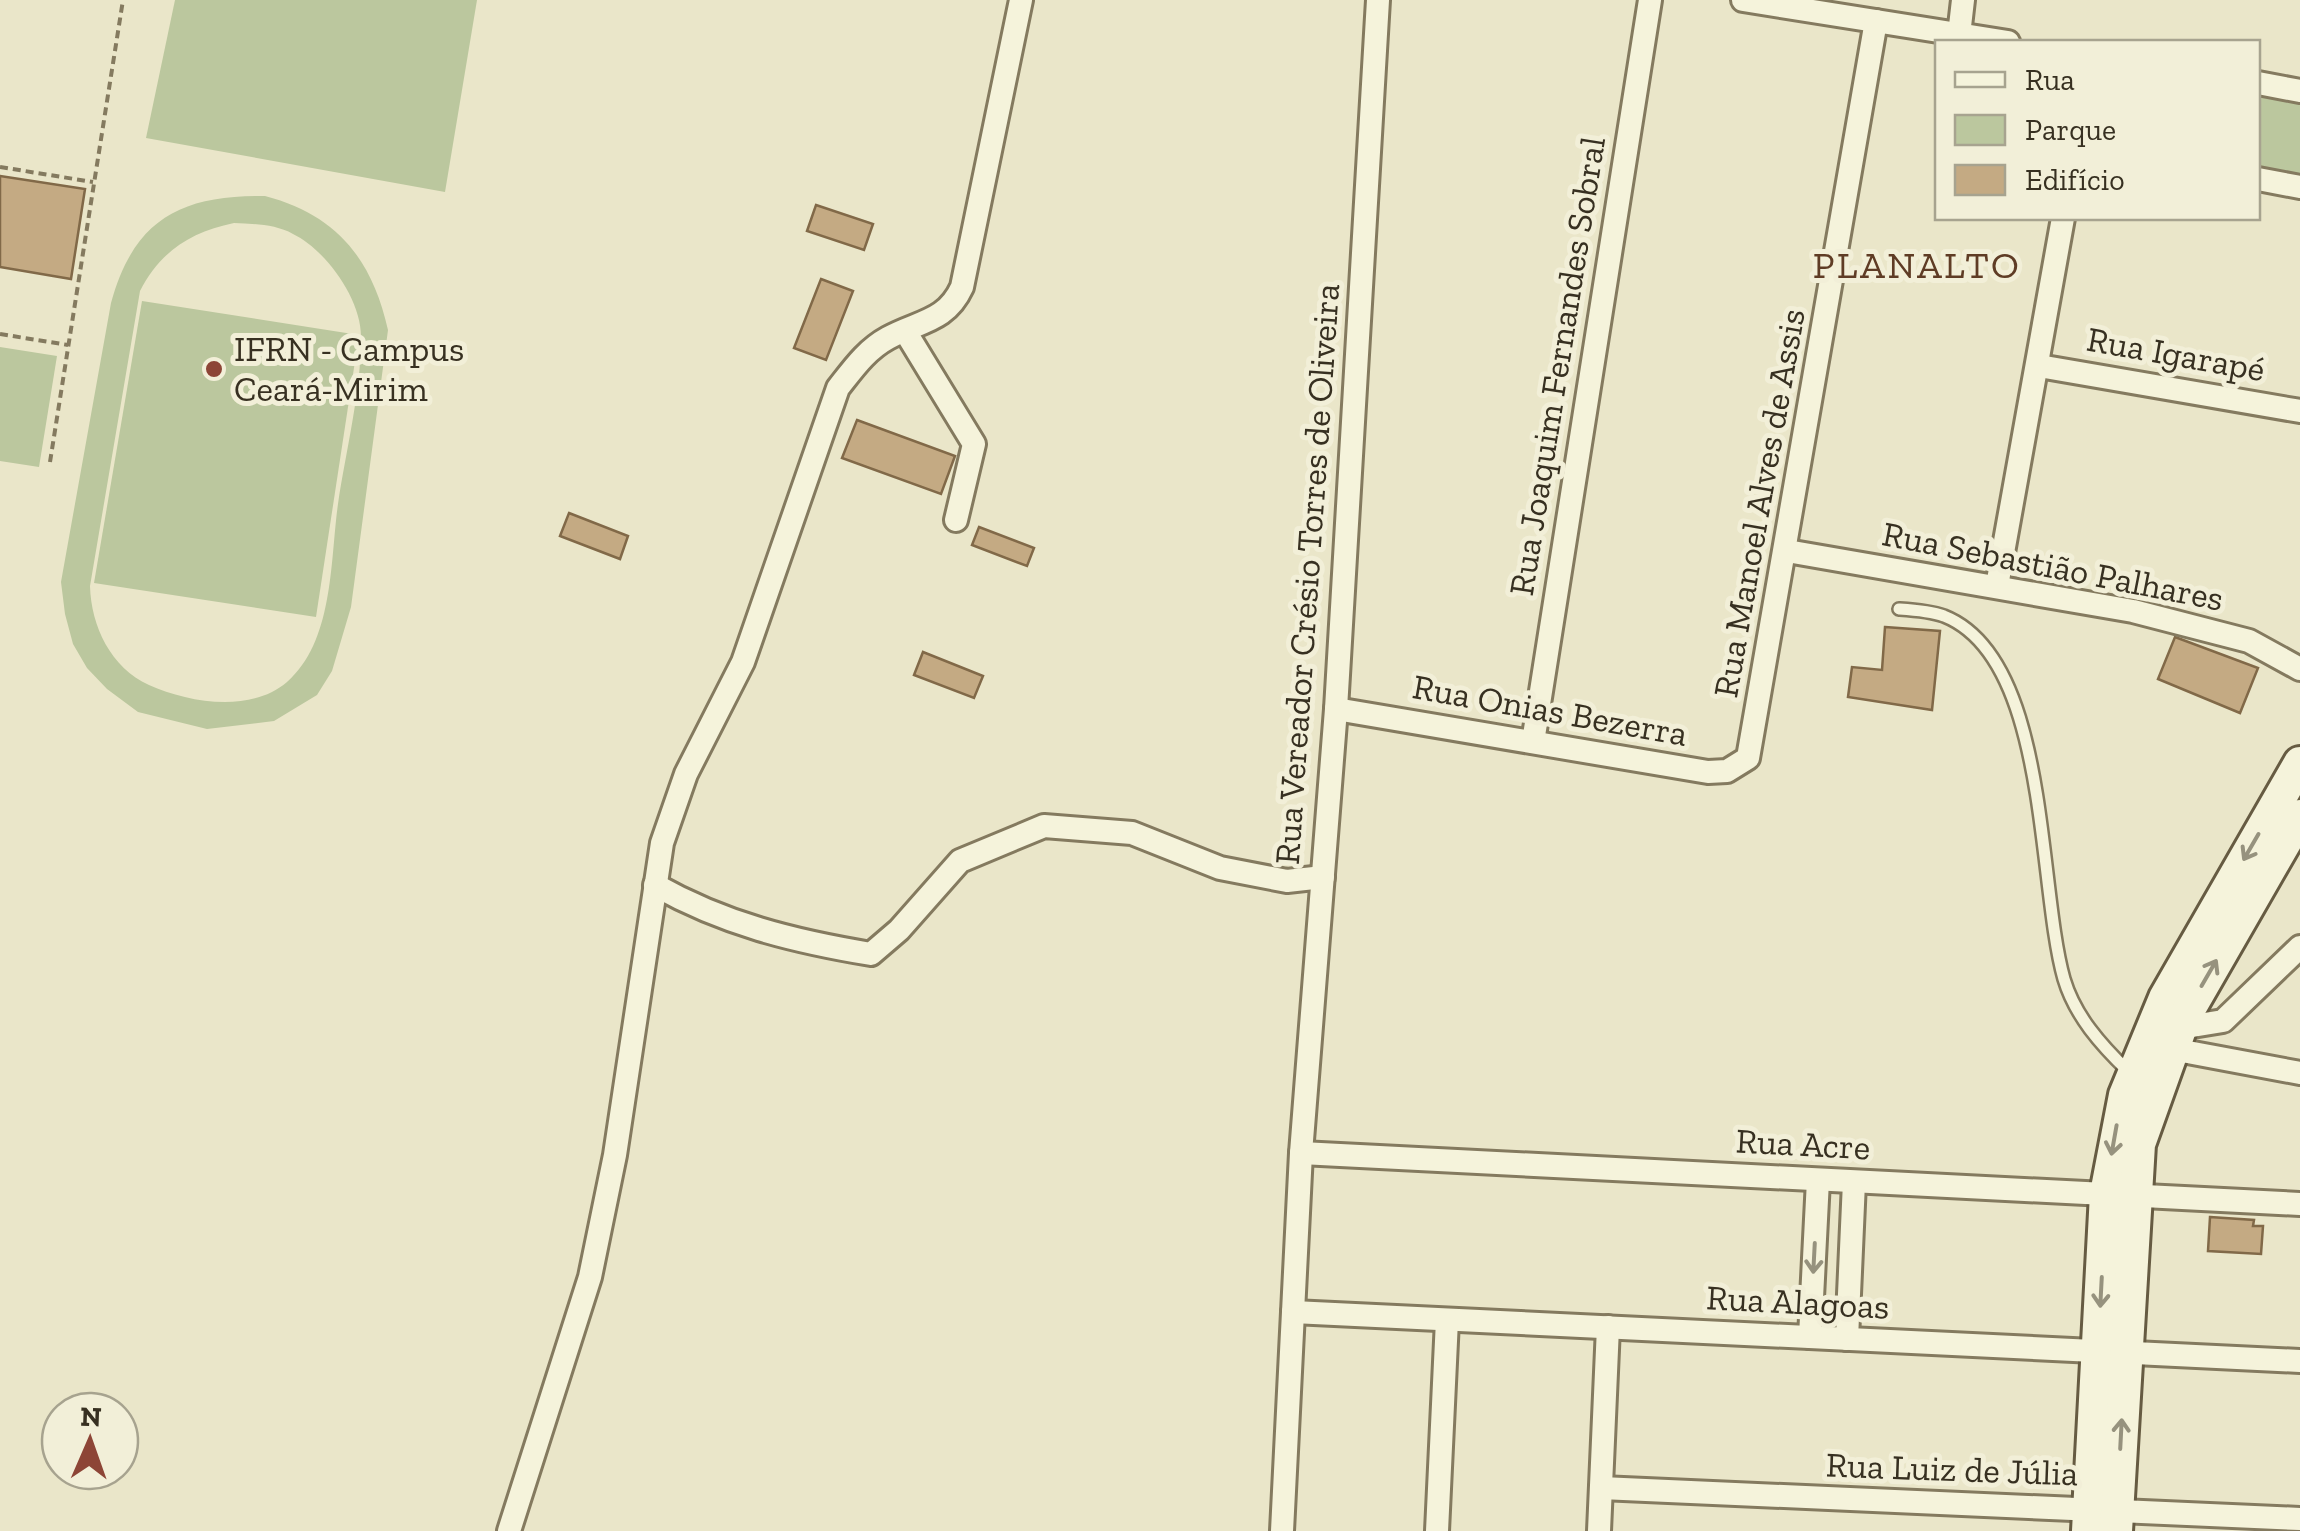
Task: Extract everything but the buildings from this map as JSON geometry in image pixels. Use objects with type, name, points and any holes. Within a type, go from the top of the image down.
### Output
[{"type":"street","points":[[510,1531],[590,1278],[615,1156],[662,844],[686,774],[743,662],[838,388],[862,357],[944,313],[962,286],[1021,0]]},
{"type":"street","name":"Rua Vereador Crésio Torres de Oliveira","points":[[1282,1531],[1302,1153],[1336,709],[1378,0]]},
{"type":"street","name":"Rua Joaquim Fernandes Sobral","points":[[1533,742],[1650,0]]},
{"type":"street","points":[[1743,0],[1994,40]]},
{"type":"street","points":[[1959,35],[1964,0]]},
{"type":"street","name":"Rua Manoel Alves de Assis","points":[[1748,758],[1787,552],[1876,21]]},
{"type":"street","points":[[2260,83],[2300,91]]},
{"type":"street","points":[[2260,180],[2300,187]]},
{"type":"street","points":[[1997,586],[2063,220]]},
{"type":"street","points":[[905,331],[974,444],[956,520]]},
{"type":"street","name":"Rua Igarapé","points":[[2039,366],[2300,412]]},
{"type":"street","name":"Rua Sebastião Palhares","points":[[1787,552],[1997,586],[2203,628],[2248,641],[2300,669]]},
{"type":"street","name":"Rua Onias Bezerra","points":[[1336,709],[1708,772],[1727,771],[1748,758]]},
{"type":"street","points":[[2119,1195],[2139,1144],[2165,1040],[2300,763]]},
{"type":"street","points":[[2103,1521],[2119,1195],[2115,1133],[2131,1074],[2165,1040],[2300,816]]},
{"type":"street","points":[[655,885],[707,915],[824,946],[871,954],[960,860],[1044,826],[1132,833],[1220,868],[1287,881],[1323,877]]},
{"type":"street","points":[[2165,1040],[2223,1022],[2300,946]]},
{"type":"street","points":[[2165,1040],[2300,1074]]},
{"type":"street","name":"Rua Acre","points":[[1302,1153],[2300,1204]]},
{"type":"street","points":[[1810,1337],[1818,1180]]},
{"type":"street","points":[[1847,1339],[1854,1182]]},
{"type":"street","name":"Rua Alagoas","points":[[1294,1312],[2300,1360]]},
{"type":"street","points":[[1437,1531],[1447,1320]]},
{"type":"street","points":[[1599,1531],[1608,1328]]},
{"type":"street","name":"Rua Luiz de Júlia","points":[[1601,1488],[2103,1521],[2300,1520]]},
{"type":"lane","points":[[1899,609],[1945,616],[1967,629],[1990,653],[2013,696],[2028,747],[2065,981],[2084,1022],[2131,1074]]},
{"type":"path","points":[[50,462],[124,0]]},
{"type":"path","points":[[0,167],[94,182]]},
{"type":"path","points":[[0,334],[68,345]]},
{"type":"green space","points":[[175,0],[477,0],[445,192],[146,138]]},
{"type":"green space","points":[[2260,94],[2300,103],[2300,176],[2260,168]]},
{"type":"green space","points":[[265,196],[290,204],[331,228],[361,261],[388,330],[351,607],[332,671],[317,695],[274,721],[207,729],[138,712],[107,689],[87,668],[73,644],[61,582],[111,303],[121,274],[133,251],[165,218],[185,207],[235,197]],"holes":[[[234,223],[286,231],[318,252],[349,293],[361,338],[331,575],[314,645],[287,682],[272,692],[220,702],[165,691],[124,668],[99,630],[90,586],[140,291],[157,265],[178,246],[204,232]]]},
{"type":"green space","points":[[142,301],[359,335],[316,617],[94,583]]},
{"type":"green space","points":[[0,347],[57,356],[39,467],[0,461]]},
{"type":"place","name":"IFRN - Campus Ceará-Mirim","points":[[214,369]]},
{"type":"district","name":"PLANALTO","points":[[1917,265]]}]
